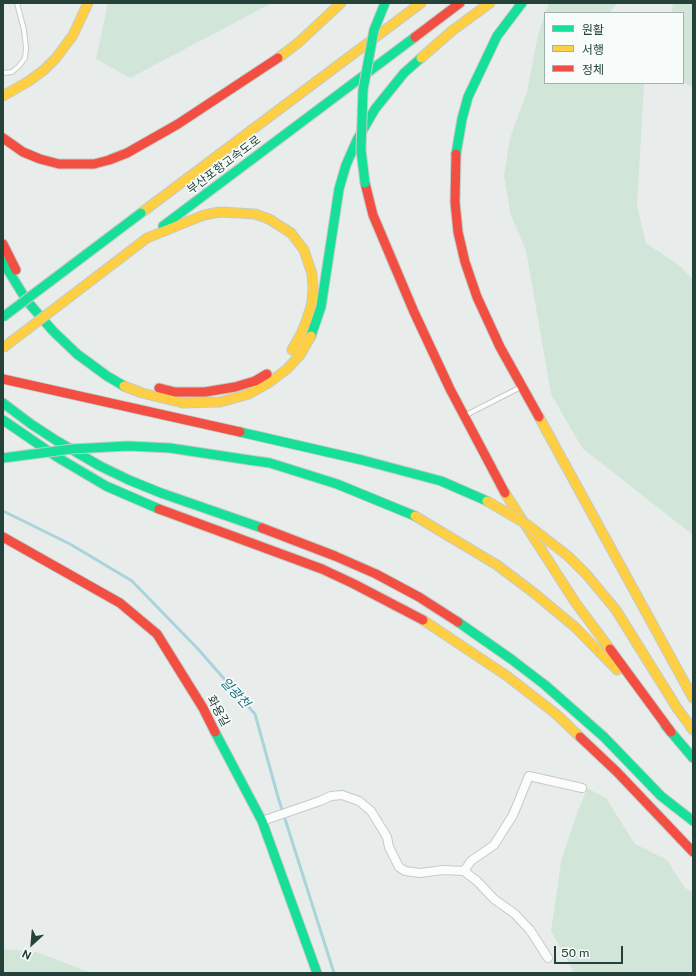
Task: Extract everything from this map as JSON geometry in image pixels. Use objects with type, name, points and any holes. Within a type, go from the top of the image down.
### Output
[{"type":"main road","points":[[3,96],[30,81],[56,58],[73,35],[88,3]]},
{"type":"main road","points":[[3,138],[23,152],[40,159],[59,164],[94,164],[110,160],[127,153],[178,124],[267,66],[298,43],[341,3]]},
{"type":"main road","points":[[385,3],[374,30],[363,90],[361,150],[365,183],[373,215],[393,263],[450,388],[503,489],[575,602],[671,732]]},
{"type":"main road","name":"부산포항고속도로","points":[[3,317],[421,3]]},
{"type":"main road","name":"부산포항고속도로","points":[[3,348],[460,3]]},
{"type":"main road","points":[[3,262],[27,301],[53,331],[77,354],[107,376],[126,387],[142,393],[183,403],[220,402],[249,394],[270,382],[287,369],[300,355],[310,338],[321,307],[338,189],[346,165],[357,140],[375,109],[404,73],[453,30],[490,3]]},
{"type":"main road","points":[[522,3],[497,36],[468,97],[462,118],[455,175],[454,202],[458,232],[465,262],[477,297],[500,346],[693,698]]},
{"type":"main road","points":[[3,244],[21,279],[64,333],[96,358],[128,378],[144,385],[175,392],[205,392],[235,387],[255,381],[284,361],[294,348],[307,319],[312,303],[313,288],[312,274],[304,250],[290,233],[269,219],[255,214],[220,212],[204,215],[147,238]]},
{"type":"main road","points":[[3,379],[321,450],[390,467],[441,481],[487,501],[528,525],[568,556],[591,580],[616,610],[677,708],[693,730]]},
{"type":"main road","points":[[3,404],[57,441],[100,466],[129,480],[335,556],[376,574],[419,597],[498,649],[545,686],[604,737],[661,796],[693,821]]},
{"type":"main road","points":[[3,420],[57,457],[106,486],[153,507],[322,569],[429,623],[500,672],[556,714],[617,772],[693,852]]},
{"type":"main road","points":[[3,458],[72,449],[128,446],[170,448],[270,464],[304,473],[378,500],[417,517],[497,565],[576,627],[619,671],[693,758]]},
{"type":"main road","name":"화용길","points":[[3,537],[120,603],[157,634],[203,708],[262,821],[317,973]]},
{"type":"street","points":[[464,871],[471,861],[494,845],[513,815],[529,776],[582,788]]},
{"type":"street","points":[[262,821],[320,801],[330,796],[342,794],[359,801],[371,811],[387,837],[389,847],[399,867],[404,870],[420,873],[443,870],[464,871],[477,881],[494,899],[515,914],[530,930],[548,958]]},
{"type":"lane","points":[[3,73],[12,72],[25,58],[26,48],[24,30],[17,3]]},
{"type":"lane","points":[[464,416],[522,387]]},
{"type":"green space","points":[[108,3],[272,3],[130,78],[96,59]]},
{"type":"green space","points":[[549,3],[618,3],[610,12],[545,12]]},
{"type":"green space","points":[[673,3],[693,3],[693,88],[684,83],[684,12],[672,12]]},
{"type":"green space","points":[[544,17],[544,84],[644,84],[637,206],[646,243],[680,266],[693,279],[693,535],[582,448],[551,394],[526,250],[511,216],[504,176],[510,138],[527,92],[538,35]]},
{"type":"green space","points":[[587,788],[606,798],[635,844],[667,860],[685,888],[693,892],[693,973],[574,973],[551,931],[561,862],[574,821]]},
{"type":"green space","points":[[3,949],[37,952],[91,973],[3,973]]},
{"type":"waterway","name":"일광천","points":[[3,511],[70,544],[132,581],[198,649],[255,714],[278,797],[334,973]]},
{"type":"traffic: fast","points":[[365,183],[361,150],[363,90],[374,30],[385,3]]},
{"type":"traffic: fast","points":[[456,154],[462,119],[468,97],[497,36],[522,3]]},
{"type":"traffic: fast","points":[[163,226],[415,37]]},
{"type":"traffic: fast","points":[[311,336],[321,307],[339,189],[346,165],[357,140],[375,109],[404,73],[421,58]]},
{"type":"traffic: fast","points":[[3,317],[141,213]]},
{"type":"traffic: fast","points":[[3,262],[27,301],[53,331],[77,354],[107,376],[124,386]]},
{"type":"traffic: fast","points":[[3,403],[57,441],[100,466],[129,480],[161,493],[262,528]]},
{"type":"traffic: fast","points":[[3,420],[57,457],[106,486],[159,509]]},
{"type":"traffic: fast","points":[[240,432],[362,460],[441,481],[487,501]]},
{"type":"traffic: fast","points":[[3,458],[72,449],[128,446],[170,448],[249,460]]},
{"type":"traffic: fast","points":[[249,460],[270,463],[337,484],[415,516]]},
{"type":"traffic: fast","points":[[458,622],[545,685],[604,737],[661,796],[693,821]]},
{"type":"traffic: fast","points":[[665,725],[693,758]]},
{"type":"traffic: fast","points":[[215,732],[262,821],[317,973]]},
{"type":"traffic: slow","points":[[3,96],[29,81],[44,70],[56,58],[73,35],[88,3]]},
{"type":"traffic: slow","points":[[278,58],[298,43],[341,3]]},
{"type":"traffic: slow","points":[[141,213],[421,3]]},
{"type":"traffic: slow","points":[[421,58],[453,30],[490,3]]},
{"type":"traffic: slow","points":[[147,238],[204,215],[220,212],[255,214],[269,219],[291,233],[304,250],[312,274],[313,288],[312,303],[307,319],[292,350]]},
{"type":"traffic: slow","points":[[3,348],[147,238]]},
{"type":"traffic: slow","points":[[124,386],[142,393],[183,403],[220,402],[249,394],[270,382],[287,369],[300,355],[311,336]]},
{"type":"traffic: slow","points":[[539,417],[693,698]]},
{"type":"traffic: slow","points":[[505,493],[575,602],[610,649]]},
{"type":"traffic: slow","points":[[487,501],[528,525],[568,556],[587,575],[616,610]]},
{"type":"traffic: slow","points":[[415,516],[497,565],[534,593],[575,627],[617,670]]},
{"type":"traffic: slow","points":[[616,610],[677,708],[693,730]]},
{"type":"traffic: slow","points":[[423,620],[507,676],[556,714],[580,737]]},
{"type":"traffic: jam","points":[[415,37],[460,3]]},
{"type":"traffic: jam","points":[[3,138],[23,152],[40,159],[59,164],[94,164],[109,160],[127,153],[178,124],[278,58]]},
{"type":"traffic: jam","points":[[456,154],[455,202],[458,232],[465,262],[477,297],[500,347],[539,417]]},
{"type":"traffic: jam","points":[[365,183],[373,215],[414,312],[450,389],[505,493]]},
{"type":"traffic: jam","points":[[3,244],[16,270]]},
{"type":"traffic: jam","points":[[159,388],[175,392],[205,392],[235,387],[255,381],[267,374]]},
{"type":"traffic: jam","points":[[3,379],[240,432]]},
{"type":"traffic: jam","points":[[159,509],[322,569],[423,620]]},
{"type":"traffic: jam","points":[[262,528],[335,556],[376,574],[419,597],[458,622]]},
{"type":"traffic: jam","points":[[3,537],[120,603],[157,634],[203,708],[215,732]]},
{"type":"traffic: jam","points":[[610,649],[671,732]]},
{"type":"traffic: jam","points":[[580,737],[617,772],[693,852]]}]
